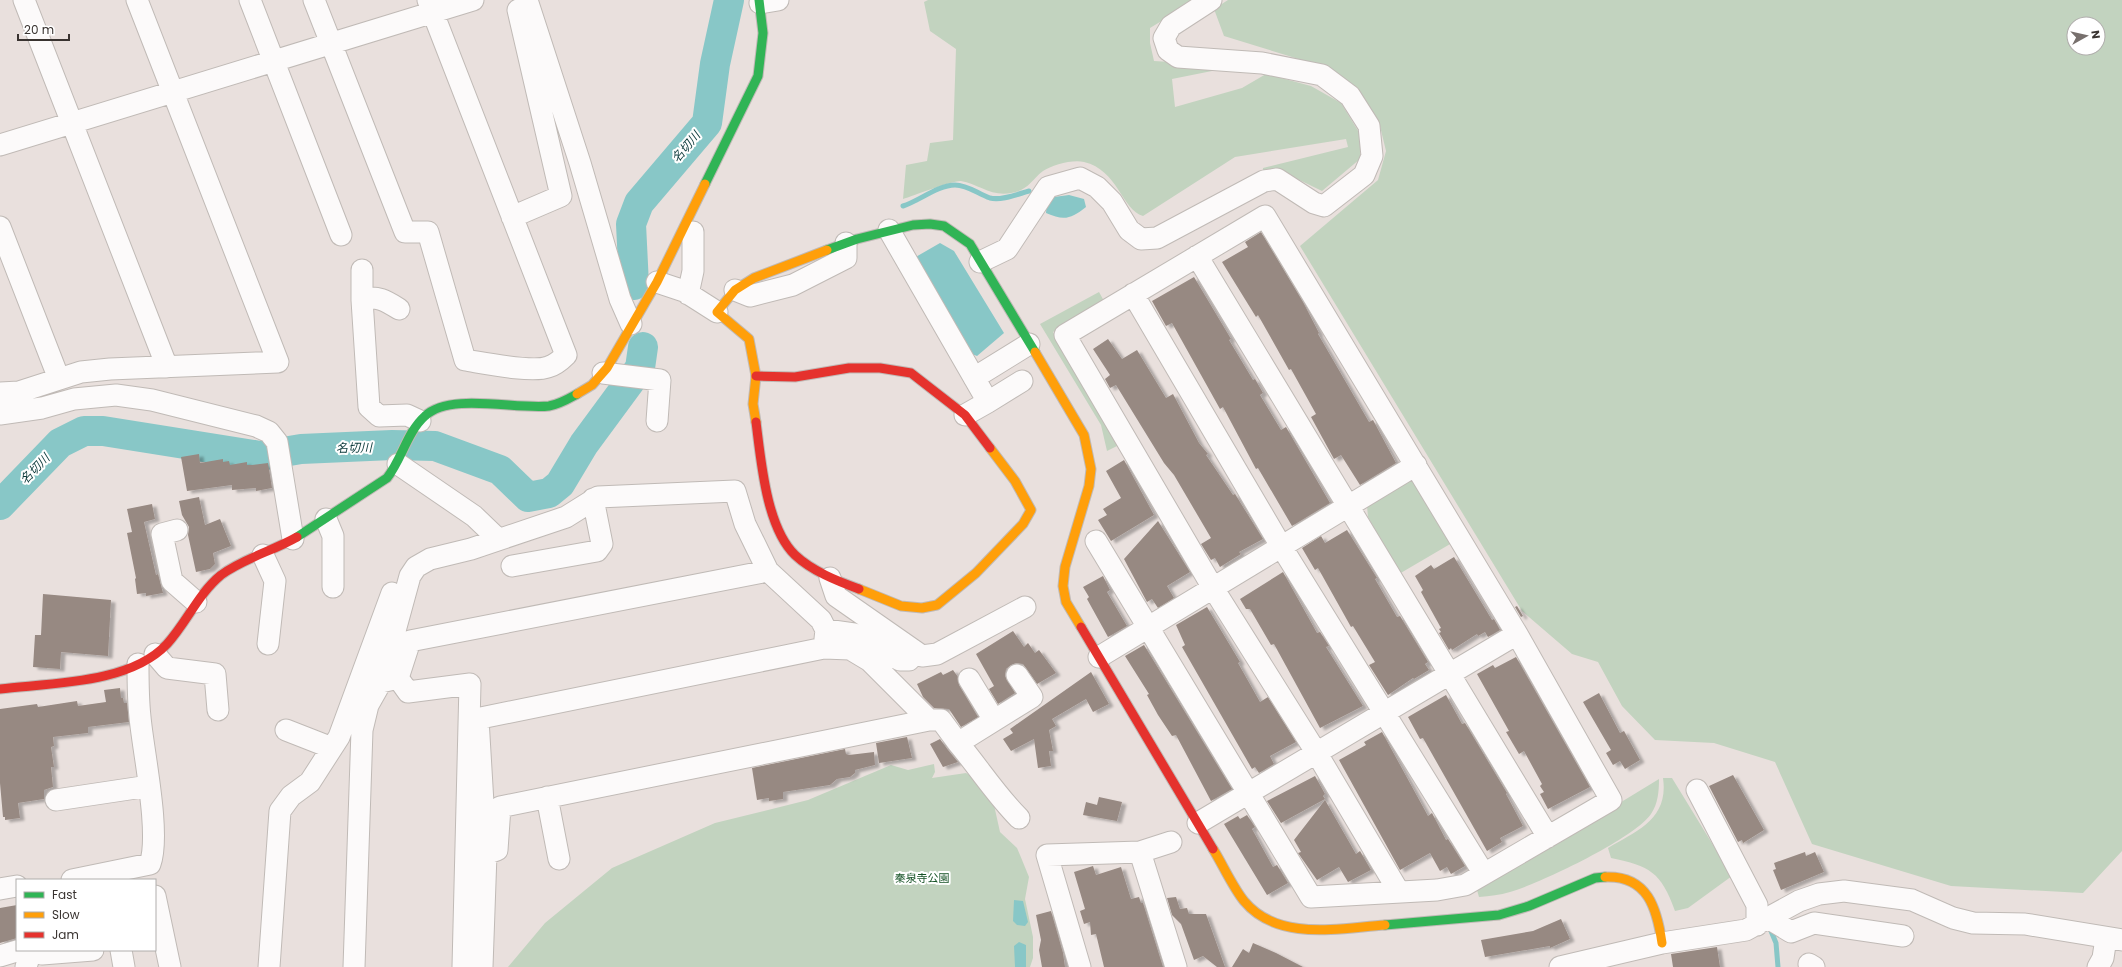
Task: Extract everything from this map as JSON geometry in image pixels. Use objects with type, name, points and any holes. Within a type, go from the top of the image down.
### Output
[{"type":"street","points":[[24,0],[167,367]]},
{"type":"street","points":[[0,394],[19,392],[82,372],[278,362],[137,0]]},
{"type":"street","points":[[250,0],[341,235]]},
{"type":"street","points":[[314,0],[405,232],[428,232],[465,360],[533,369],[548,368],[566,355],[430,6]]},
{"type":"street","points":[[0,145],[331,43],[430,6],[473,0]]},
{"type":"street","points":[[512,218],[561,196],[518,14],[520,0]]},
{"type":"street","points":[[527,0],[583,170],[620,299],[631,324]]},
{"type":"street","points":[[980,262],[1007,248],[1048,187],[1080,178],[1097,187],[1112,202],[1129,230],[1141,239],[1157,238],[1264,181],[1277,179],[1314,203],[1324,206],[1364,175],[1372,156],[1369,126],[1350,96],[1322,75],[1262,63],[1178,57],[1168,50],[1164,38],[1171,26],[1211,0]]},
{"type":"street","points":[[0,689],[93,677],[146,659],[172,637],[196,602],[223,574],[292,540],[387,478],[398,464],[415,428],[425,414],[440,406],[488,403],[549,406],[563,402],[592,385],[603,373],[657,282],[758,76],[766,1]]},
{"type":"street","points":[[1096,541],[1247,794],[1311,897],[1437,890],[1466,884],[1611,800],[1517,634],[1266,216],[1065,335],[1213,588],[1316,752],[1399,892]]},
{"type":"street","points":[[718,312],[735,290],[750,296],[794,284],[846,258],[846,243],[889,230],[913,225],[930,224],[944,226],[958,234],[970,244],[1084,435],[1091,469],[1089,486],[1065,568],[1063,586],[1066,602],[1244,901],[1260,916],[1280,926],[1316,930],[1488,918],[1511,914],[1601,877],[1618,876],[1637,884],[1649,898],[1657,917],[1662,944]]},
{"type":"street","points":[[0,226],[59,379]]},
{"type":"street","points":[[889,230],[988,402]]},
{"type":"street","points":[[688,294],[693,271],[693,232]]},
{"type":"street","points":[[1197,256],[1347,507],[1548,837]]},
{"type":"street","points":[[362,270],[362,300],[375,363],[369,407],[371,411],[379,416],[407,415],[415,428]]},
{"type":"street","points":[[657,282],[688,294],[718,312],[749,339],[756,376],[754,404],[768,496],[775,522],[783,540],[795,555],[830,578],[901,606],[922,608],[937,605],[976,572],[1023,524],[1031,510],[1016,481],[965,414],[910,373],[880,368],[849,368],[795,377],[756,376]]},
{"type":"street","points":[[1133,294],[1281,546],[1484,874]]},
{"type":"street","points":[[362,300],[370,298],[384,300],[400,309]]},
{"type":"street","points":[[974,378],[1029,344]]},
{"type":"street","points":[[603,373],[660,380],[657,421]]},
{"type":"street","points":[[965,414],[1022,381]]},
{"type":"street","points":[[0,414],[42,408],[74,398],[116,395],[152,400],[256,426],[269,432],[278,442],[292,540]]},
{"type":"street","points":[[398,464],[411,471],[474,516],[498,539]]},
{"type":"street","points":[[1099,657],[1416,465]]},
{"type":"street","points":[[269,967],[280,811],[291,796],[310,782],[339,737],[393,591],[410,576],[416,567],[430,559],[471,549],[566,517],[598,497],[735,491],[745,524],[768,571],[821,620],[825,639]]},
{"type":"street","points":[[512,566],[597,551],[602,544],[593,499]]},
{"type":"street","points":[[326,519],[333,536],[333,587]]},
{"type":"street","points":[[177,530],[162,534],[172,581],[196,602]]},
{"type":"street","points":[[263,555],[275,581],[268,644]]},
{"type":"street","points":[[354,967],[362,730],[368,705],[389,680],[410,641],[768,571]]},
{"type":"street","points":[[389,680],[410,576]]},
{"type":"street","points":[[830,578],[836,596],[922,656],[937,654],[1026,607]]},
{"type":"street","points":[[474,720],[825,639],[854,634],[900,660],[909,660],[916,652]]},
{"type":"street","points":[[1198,823],[1517,634]]},
{"type":"street","points":[[825,639],[850,649],[870,661],[929,720]]},
{"type":"street","points":[[146,659],[167,668],[215,674],[218,710]]},
{"type":"street","points":[[82,879],[151,872],[152,821],[149,786],[139,716],[146,659]]},
{"type":"street","points":[[958,743],[1032,697],[1017,675]]},
{"type":"street","points":[[969,679],[994,720]]},
{"type":"street","points":[[389,680],[408,692],[470,684],[486,854],[482,967]]},
{"type":"street","points":[[463,967],[474,720]]},
{"type":"street","points":[[486,854],[497,850],[500,807],[929,720],[941,720],[958,743],[980,768],[1001,800],[1019,818]]},
{"type":"street","points":[[286,730],[332,748]]},
{"type":"street","points":[[56,800],[149,786]]},
{"type":"street","points":[[1697,790],[1757,905],[1761,919]]},
{"type":"street","points":[[547,797],[559,859]]},
{"type":"street","points":[[1080,967],[1047,855],[1140,852],[1171,842]]},
{"type":"street","points":[[1140,852],[1176,967]]},
{"type":"street","points":[[0,889],[16,886]]},
{"type":"street","points":[[1761,919],[1809,897],[1844,891],[1912,900],[1953,918],[1973,923],[2025,924],[2114,939],[2098,967]]},
{"type":"street","points":[[1560,967],[1662,944],[1746,930],[1761,919],[1780,900]]},
{"type":"street","points":[[156,901],[170,967]]},
{"type":"street","points":[[1761,919],[1791,932],[1814,923],[1850,937],[1903,936]]},
{"type":"street","points":[[0,956],[80,951]]},
{"type":"street","points":[[121,951],[124,967]]},
{"type":"green space","points":[[928,0],[1196,0],[1150,28],[1150,43],[1154,61],[1237,66],[1172,79],[1175,107],[1242,88],[1266,74],[1311,86],[1341,103],[1360,134],[1360,159],[1322,191],[1287,174],[1263,171],[1263,168],[1348,147],[1346,139],[1235,157],[1143,216],[1130,206],[1105,173],[1095,166],[1079,161],[1063,163],[1043,171],[1026,187],[1017,192],[1004,194],[991,192],[961,181],[957,181],[903,199],[906,165],[927,161],[930,143],[953,140],[956,49],[930,31],[924,2]]},
{"type":"green space","points":[[1228,0],[2122,0],[2122,851],[2083,893],[1951,886],[1812,844],[1775,762],[1714,743],[1655,740],[1622,706],[1598,662],[1572,654],[1522,611],[1300,246],[1378,180],[1386,151],[1379,122],[1358,93],[1305,61],[1224,36],[1214,9]]},
{"type":"green space","points":[[1099,292],[1104,301],[1053,332],[1119,445],[1107,451],[1101,425],[1040,324]]},
{"type":"green space","points":[[1405,482],[1420,482],[1457,540],[1399,574],[1368,517],[1367,506]]},
{"type":"green space","name":"秦泉寺公園","points":[[934,764],[935,772],[932,778],[966,773],[977,780],[994,805],[1000,832],[1017,848],[1029,877],[1025,899],[1033,937],[1033,958],[1030,967],[508,967],[545,923],[612,868],[715,823],[808,800],[891,765],[908,770]]},
{"type":"green space","points":[[1663,778],[1672,778],[1732,876],[1688,908],[1675,911],[1665,887],[1659,879],[1645,868],[1611,858],[1608,848],[1640,829],[1656,814],[1661,804],[1664,792]]},
{"type":"green space","points":[[1659,779],[1658,797],[1651,814],[1642,824],[1626,835],[1585,859],[1542,880],[1506,893],[1479,897],[1477,890]]},
{"type":"water","points":[[1069,195],[1084,199],[1086,207],[1067,218],[1052,216],[1046,213],[1047,201],[1054,197]]},
{"type":"water","points":[[940,243],[954,251],[1004,333],[977,356],[972,354],[914,258]]},
{"type":"water","points":[[1014,900],[1023,901],[1028,922],[1025,926],[1017,925],[1013,921]]},
{"type":"water","points":[[1019,942],[1026,945],[1026,967],[1015,967],[1014,946]]},
{"type":"building","points":[[1261,232],[1303,302],[1319,333],[1318,334],[1369,422],[1373,420],[1396,463],[1360,485],[1341,455],[1334,459],[1311,417],[1316,414],[1291,369],[1289,370],[1258,315],[1256,317],[1222,262],[1248,247],[1245,242]]},
{"type":"building","points":[[1194,277],[1231,339],[1229,340],[1253,380],[1255,379],[1263,393],[1260,395],[1281,430],[1286,427],[1330,503],[1292,526],[1258,468],[1256,469],[1223,407],[1220,409],[1172,323],[1166,326],[1152,301]]},
{"type":"building","points":[[1108,339],[1122,359],[1137,350],[1166,398],[1173,394],[1199,443],[1208,454],[1206,455],[1233,495],[1235,494],[1263,539],[1239,552],[1241,554],[1220,567],[1215,558],[1211,560],[1201,544],[1211,538],[1174,475],[1164,463],[1116,385],[1110,388],[1105,379],[1110,375],[1093,349]]},
{"type":"building","points":[[199,454],[200,463],[223,459],[223,462],[229,461],[230,465],[247,462],[247,465],[268,463],[272,488],[256,491],[256,488],[232,490],[232,485],[187,491],[181,457]]},
{"type":"building","points":[[1124,460],[1154,515],[1111,541],[1098,520],[1107,515],[1103,509],[1121,498],[1106,471]]},
{"type":"building","points":[[199,497],[205,525],[220,519],[231,546],[213,553],[215,564],[210,569],[196,572],[188,535],[189,527],[182,515],[179,501]]},
{"type":"building","points":[[152,504],[155,519],[144,522],[156,575],[158,574],[163,593],[146,596],[146,593],[137,594],[136,578],[127,533],[132,532],[127,509]]},
{"type":"building","points":[[1158,521],[1190,572],[1167,586],[1174,598],[1158,608],[1152,599],[1147,602],[1124,559]]},
{"type":"building","points":[[1347,530],[1377,578],[1375,579],[1397,617],[1400,616],[1428,662],[1425,664],[1429,670],[1414,679],[1413,678],[1388,695],[1369,665],[1375,662],[1353,626],[1351,627],[1318,568],[1315,570],[1302,548],[1321,536],[1325,543]]},
{"type":"building","points":[[1454,557],[1492,620],[1494,619],[1500,630],[1488,637],[1485,632],[1478,636],[1477,634],[1452,650],[1451,648],[1449,650],[1439,633],[1441,632],[1439,629],[1441,628],[1421,592],[1423,590],[1415,576],[1431,565],[1434,569]]},
{"type":"building","points":[[1283,572],[1317,633],[1320,632],[1329,646],[1326,647],[1363,706],[1320,728],[1274,644],[1271,645],[1250,609],[1246,609],[1240,599]]},
{"type":"building","points":[[1103,576],[1110,590],[1107,592],[1127,626],[1108,637],[1087,599],[1089,597],[1083,587]]},
{"type":"building","points":[[43,594],[111,600],[108,656],[61,652],[60,669],[33,667],[35,635],[41,635]]},
{"type":"building","points":[[1517,606],[1523,616],[1521,617],[1515,607]]},
{"type":"building","points":[[1207,607],[1240,662],[1238,663],[1260,702],[1268,697],[1296,742],[1270,756],[1274,764],[1259,773],[1255,767],[1252,769],[1182,647],[1185,645],[1176,625]]},
{"type":"building","points":[[1013,631],[1024,647],[1028,643],[1035,653],[1039,650],[1056,673],[1037,684],[1023,664],[1016,663],[1011,665],[1006,669],[1005,676],[1015,693],[998,704],[989,689],[994,686],[976,654]]},
{"type":"building","points":[[1144,645],[1232,789],[1211,801],[1176,735],[1172,736],[1158,715],[1147,695],[1149,694],[1125,656]]},
{"type":"building","points":[[1516,657],[1590,787],[1548,809],[1540,794],[1544,792],[1540,786],[1542,784],[1524,751],[1519,754],[1506,732],[1509,731],[1477,674],[1493,665],[1495,668]]},
{"type":"building","points":[[953,670],[958,677],[959,685],[978,717],[961,727],[949,709],[934,708],[923,697],[917,684],[941,672],[943,675]]},
{"type":"building","points":[[1091,672],[1109,704],[1093,712],[1086,699],[1052,719],[1056,726],[1049,730],[1053,751],[1049,751],[1051,766],[1038,768],[1034,739],[1011,751],[1003,739],[1013,733],[1010,729]]},
{"type":"building","points":[[120,688],[121,698],[123,698],[124,703],[127,703],[129,722],[88,727],[88,733],[53,737],[54,746],[51,747],[54,767],[51,767],[53,787],[44,790],[44,799],[18,803],[20,818],[5,820],[5,817],[3,817],[0,783],[0,709],[37,704],[38,707],[77,701],[78,706],[106,702],[104,690]]},
{"type":"building","points":[[1599,693],[1620,733],[1624,731],[1640,760],[1625,769],[1620,761],[1613,765],[1606,753],[1611,750],[1583,702]]},
{"type":"building","points":[[1446,695],[1462,724],[1465,723],[1507,793],[1506,794],[1523,826],[1500,838],[1502,842],[1487,851],[1423,738],[1420,739],[1408,717]]},
{"type":"building","points":[[1382,732],[1428,816],[1432,813],[1446,840],[1448,839],[1465,866],[1451,874],[1447,867],[1440,871],[1430,853],[1400,870],[1339,760],[1366,745],[1364,742]]},
{"type":"building","points":[[907,737],[912,758],[879,763],[876,743]]},
{"type":"building","points":[[940,739],[958,762],[943,767],[930,744]]},
{"type":"building","points":[[845,749],[846,754],[849,755],[874,752],[875,765],[855,770],[855,773],[850,777],[837,779],[830,785],[783,792],[783,799],[769,801],[769,798],[757,800],[752,768]]},
{"type":"building","points":[[1733,775],[1764,830],[1743,843],[1742,840],[1738,842],[1709,786]]},
{"type":"building","points":[[1315,776],[1325,794],[1323,796],[1325,799],[1281,823],[1267,801]]},
{"type":"building","points":[[1099,797],[1122,802],[1117,821],[1083,815],[1086,802],[1097,805]]},
{"type":"building","points":[[1325,800],[1356,854],[1360,851],[1371,870],[1348,882],[1339,867],[1317,880],[1298,853],[1301,852],[1294,840]]},
{"type":"building","points":[[1247,815],[1255,827],[1252,829],[1273,867],[1277,865],[1288,883],[1267,895],[1224,824],[1238,816],[1240,819]]},
{"type":"building","points":[[1805,852],[1806,856],[1815,852],[1824,872],[1781,890],[1773,870],[1776,869],[1774,863]]},
{"type":"building","points":[[1093,866],[1096,875],[1121,867],[1131,899],[1139,897],[1141,903],[1143,903],[1163,967],[1104,967],[1096,934],[1091,935],[1090,922],[1084,924],[1080,911],[1085,909],[1074,872]]},
{"type":"building","points":[[1176,897],[1180,909],[1187,908],[1189,914],[1206,914],[1225,967],[1217,967],[1203,956],[1194,960],[1181,924],[1172,915],[1167,898]]},
{"type":"building","points":[[16,905],[16,938],[0,943],[0,908]]},
{"type":"building","points":[[1051,911],[1063,953],[1065,967],[1042,967],[1039,950],[1041,940],[1036,915]]},
{"type":"building","points":[[1561,919],[1570,939],[1550,948],[1550,946],[1485,957],[1481,940],[1533,931]]},
{"type":"building","points":[[1253,943],[1303,967],[1232,967],[1243,949],[1249,953]]},
{"type":"building","points":[[1717,947],[1720,967],[1673,967],[1671,954]]},
{"type":"waterway","name":"名切川","points":[[634,285],[631,224],[639,203],[707,123],[715,64],[729,0]]},
{"type":"waterway","points":[[903,206],[935,190],[955,185],[964,186],[994,199],[1010,197],[1029,191]]},
{"type":"waterway","name":"名切川","points":[[0,505],[60,443],[84,431],[103,431],[260,456],[301,449],[392,445],[435,446],[500,470],[528,497],[549,493],[560,484],[584,444],[640,368],[643,347]]},
{"type":"waterway","points":[[1771,931],[1776,943],[1778,967]]},
{"type":"traffic: fast","points":[[705,184],[758,76],[763,33],[759,0]]},
{"type":"traffic: fast","points":[[827,250],[857,239],[913,225],[930,224],[944,226],[970,244],[1035,352]]},
{"type":"traffic: fast","points":[[297,537],[387,478],[397,463],[409,438],[419,422],[436,409],[450,405],[467,403],[536,407],[549,406],[560,403],[577,394]]},
{"type":"traffic: fast","points":[[1385,925],[1499,915],[1529,906],[1595,878],[1605,877]]},
{"type":"traffic: slow","points":[[577,394],[592,385],[607,368],[657,282],[705,184]]},
{"type":"traffic: slow","points":[[756,422],[753,404],[756,376],[749,339],[717,312],[735,290],[754,278],[827,250]]},
{"type":"traffic: slow","points":[[1035,352],[1084,435],[1091,469],[1089,486],[1065,567],[1063,586],[1066,602],[1081,627]]},
{"type":"traffic: slow","points":[[859,589],[901,606],[922,608],[937,605],[976,573],[1023,524],[1031,510],[1015,481],[990,448]]},
{"type":"traffic: slow","points":[[1213,849],[1244,901],[1258,914],[1274,922],[1310,930],[1329,930],[1385,925]]},
{"type":"traffic: slow","points":[[1605,877],[1620,878],[1631,882],[1641,888],[1648,896],[1657,918],[1662,943]]},
{"type":"traffic: jam","points":[[756,376],[795,377],[849,368],[880,368],[911,373],[965,415],[990,448]]},
{"type":"traffic: jam","points":[[756,422],[766,492],[777,528],[785,543],[795,555],[817,571],[859,589]]},
{"type":"traffic: jam","points":[[0,689],[65,683],[111,674],[132,667],[151,657],[167,644],[181,627],[199,599],[221,575],[239,564],[297,537]]},
{"type":"traffic: jam","points":[[1081,627],[1213,849]]}]
